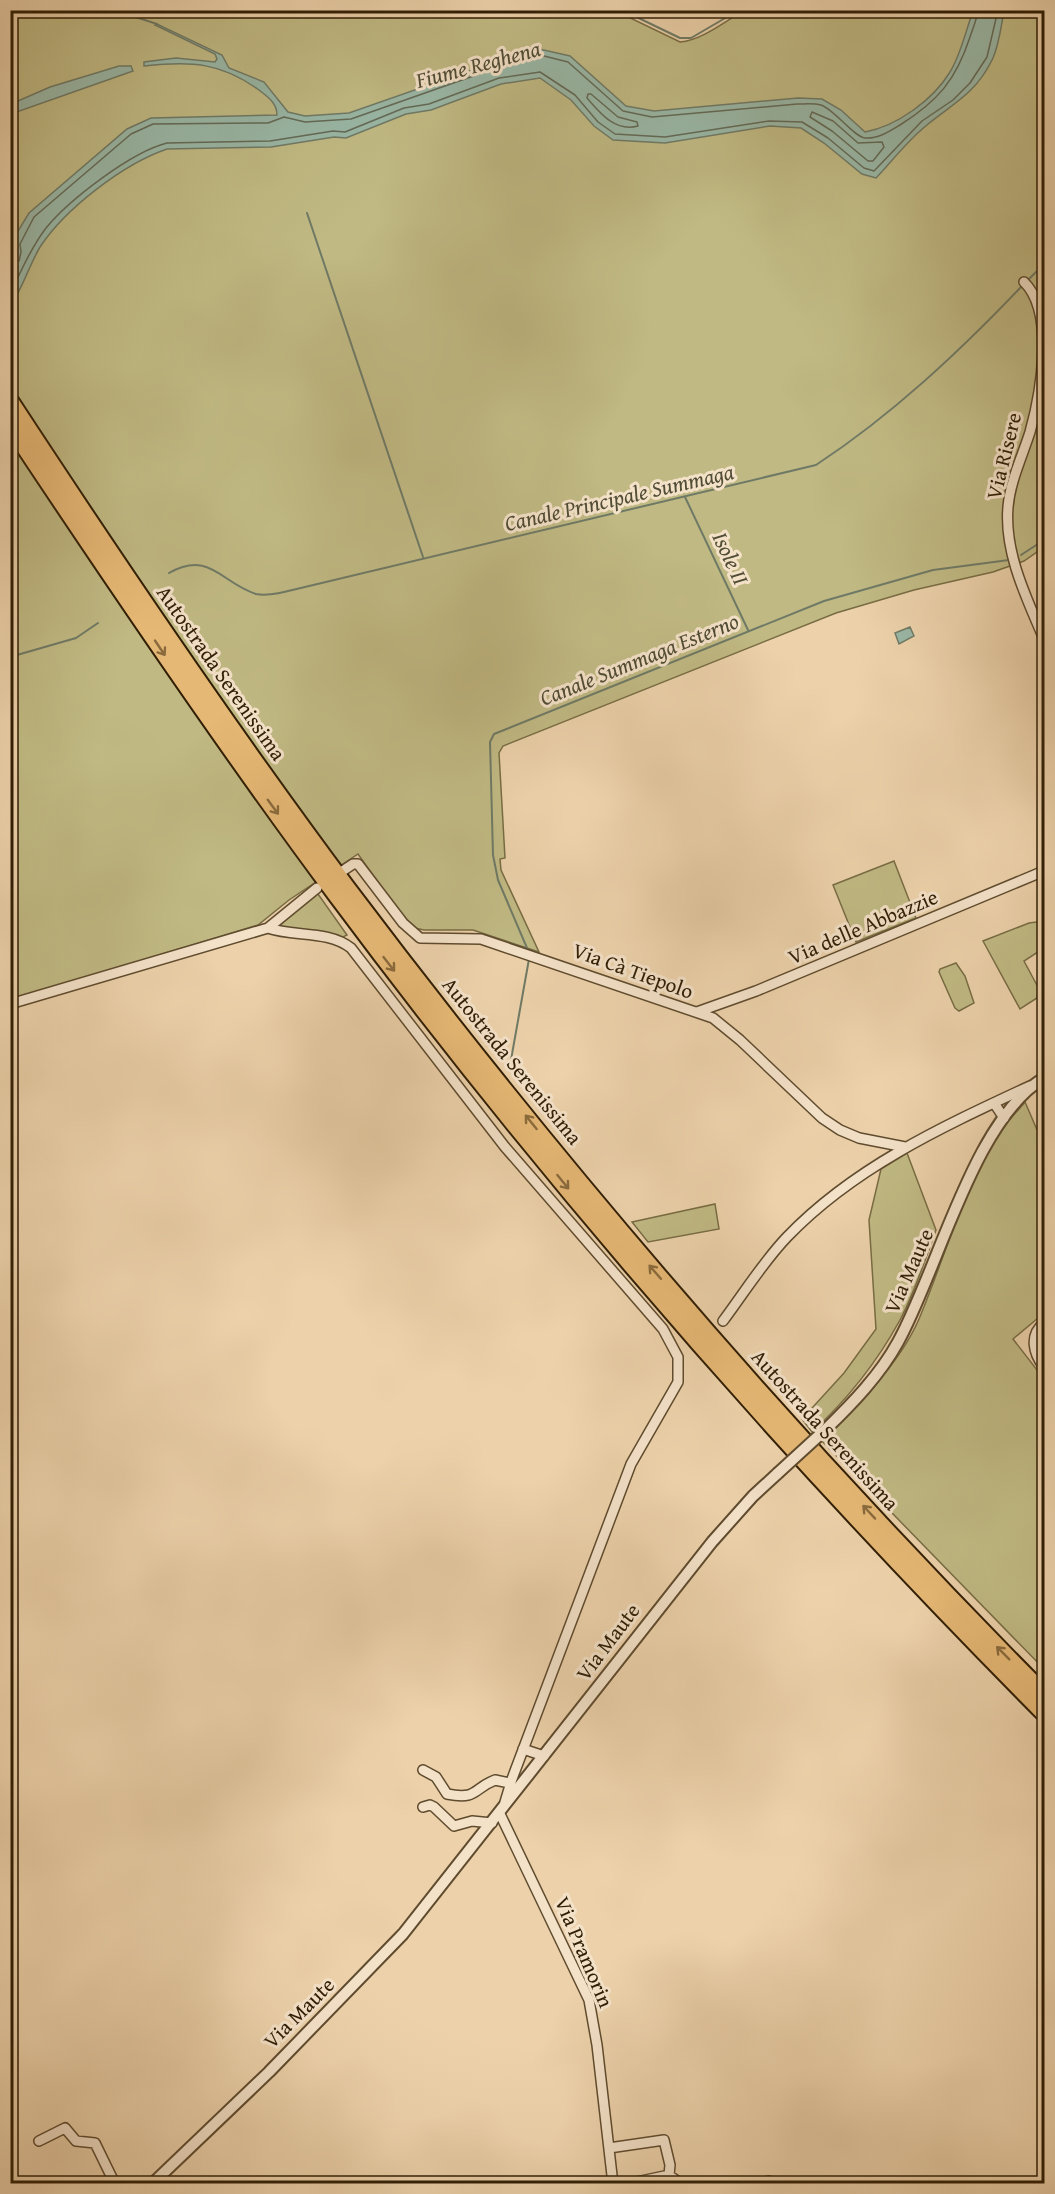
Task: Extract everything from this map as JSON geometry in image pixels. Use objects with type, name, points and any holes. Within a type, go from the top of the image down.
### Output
[{"type":"highway","name":"Autostrada Serenissima","points":[[10,401],[106,548],[213,703],[347,887],[487,1068],[649,1265],[810,1448],[956,1605],[1044,1695]]},
{"type":"highway","name":"Autostrada Serenissima","points":[[10,425],[203,711],[339,898],[481,1082],[639,1274],[806,1463],[952,1620],[1044,1713]]},
{"type":"street","name":"Via Risere","points":[[1024,282],[1032,290],[1042,315],[1043,346],[1031,428],[1010,495],[1008,523],[1020,582],[1044,639]]},
{"type":"street","name":"Via Cà Tiepolo","points":[[344,870],[353,864],[358,864],[403,924],[420,938],[481,939],[713,1018],[822,1118],[840,1130],[859,1138],[905,1147]]},
{"type":"street","name":"Via delle Abbazzie","points":[[695,1013],[756,991],[1044,871]]},
{"type":"street","points":[[10,1004],[268,927],[316,888]]},
{"type":"street","points":[[268,927],[282,933],[342,941],[351,948],[505,1147],[663,1329],[678,1357],[678,1382],[631,1464],[510,1784],[502,1812]]},
{"type":"street","points":[[723,1320],[787,1237],[844,1188],[905,1147],[1039,1081]]},
{"type":"street","name":"Via Maute","points":[[152,2184],[268,2072],[403,1934],[502,1812],[711,1542],[753,1496],[859,1396],[897,1345],[914,1312],[981,1152],[1004,1118],[1039,1081]]},
{"type":"street","points":[[994,1103],[1004,1118]]},
{"type":"street","points":[[1044,1323],[1036,1333],[1034,1347],[1037,1358],[1044,1367]]},
{"type":"street","points":[[523,1749],[544,1756]]},
{"type":"street","points":[[423,1770],[436,1777],[447,1794],[462,1797],[479,1792],[490,1782],[510,1784]]},
{"type":"street","points":[[423,1807],[430,1805],[434,1807],[454,1826],[472,1821],[492,1823]]},
{"type":"street","name":"Via Pramorin","points":[[502,1812],[589,2000],[597,2045],[614,2183]]},
{"type":"street","points":[[39,2141],[66,2128],[76,2141],[95,2143],[116,2184]]},
{"type":"street","points":[[609,2148],[664,2140],[670,2165],[669,2175]]},
{"type":"street","points":[[627,2184],[669,2175],[681,2184]]},
{"type":"street","points":[[756,2184],[769,2181]]},
{"type":"shaded area","points":[[11,11],[616,11],[680,42],[705,34],[743,11],[1044,11],[1044,547],[1024,561],[993,572],[914,590],[836,613],[503,746],[499,753],[505,858],[500,859],[501,870],[539,952],[473,930],[424,930],[410,927],[358,854],[289,900],[258,925],[11,1000]]},
{"type":"shaded area","points":[[894,861],[916,918],[856,942],[833,885]]},
{"type":"shaded area","points":[[313,894],[318,894],[347,935],[343,937],[285,930],[279,923]]},
{"type":"shaded area","points":[[1044,921],[1044,948],[1024,961],[1039,989],[1037,998],[1020,1009],[983,941],[1029,923]]},
{"type":"shaded area","points":[[956,963],[965,976],[974,1003],[959,1011],[955,1008],[939,972],[940,969]]},
{"type":"shaded area","points":[[1025,1102],[1044,1146],[1044,1313],[1013,1339],[1044,1379],[1044,1669],[820,1439],[862,1400],[901,1352],[919,1319],[975,1178],[1002,1130]]},
{"type":"shaded area","points":[[907,1153],[936,1230],[920,1276],[891,1336],[860,1380],[812,1432],[802,1419],[844,1373],[876,1329],[869,1220],[881,1169]]},
{"type":"shaded area","points":[[715,1204],[719,1229],[648,1242],[632,1222]]},
{"type":"water","points":[[973,11],[1004,11],[1000,36],[986,71],[964,97],[913,137],[876,178],[862,174],[824,143],[801,128],[770,126],[665,143],[613,140],[594,126],[571,100],[540,78],[501,84],[431,110],[406,114],[346,138],[334,137],[271,147],[167,149],[150,156],[96,189],[64,218],[40,247],[11,305],[11,267],[16,251],[12,246],[29,213],[127,129],[151,118],[277,115],[274,104],[269,98],[245,81],[218,69],[191,64],[144,66],[144,62],[176,58],[215,62],[217,59],[215,54],[155,25],[157,24],[222,55],[229,68],[264,82],[288,112],[305,116],[349,113],[535,48],[570,56],[626,106],[654,111],[798,98],[822,99],[841,110],[865,132],[901,118],[924,102],[943,82],[954,65]]},
{"type":"water","points":[[119,66],[131,66],[133,71],[11,114],[11,104],[50,87]]},
{"type":"water","points":[[910,627],[914,636],[899,644],[895,633]]},
{"type":"waterway","points":[[114,10],[157,24]]},
{"type":"waterway","points":[[622,10],[680,38],[691,38],[739,10]]},
{"type":"waterway","points":[[307,213],[423,557]]},
{"type":"waterway","name":"Canale Principale Summaga","points":[[1029,279],[1044,264]]},
{"type":"waterway","name":"Canale Principale Summaga","points":[[169,573],[195,565],[215,571],[256,594],[274,594],[816,465],[844,446],[924,382],[1021,287]]},
{"type":"waterway","name":"Isole II","points":[[685,497],[748,630]]},
{"type":"waterway","name":"Canale Summaga Esterno","points":[[1021,555],[1044,540]]},
{"type":"waterway","name":"Canale Summaga Esterno","points":[[527,948],[498,880],[493,855],[490,742],[494,734],[824,601],[933,570],[1009,560]]},
{"type":"waterway","name":"Canale Principale Summaga","points":[[10,657],[76,638],[98,623]]},
{"type":"waterway","name":"Canale Summaga Esterno","points":[[509,1071],[529,959]]},
{"type":"water label","name":"Fiume Reghena","points":[[478,64]]}]
